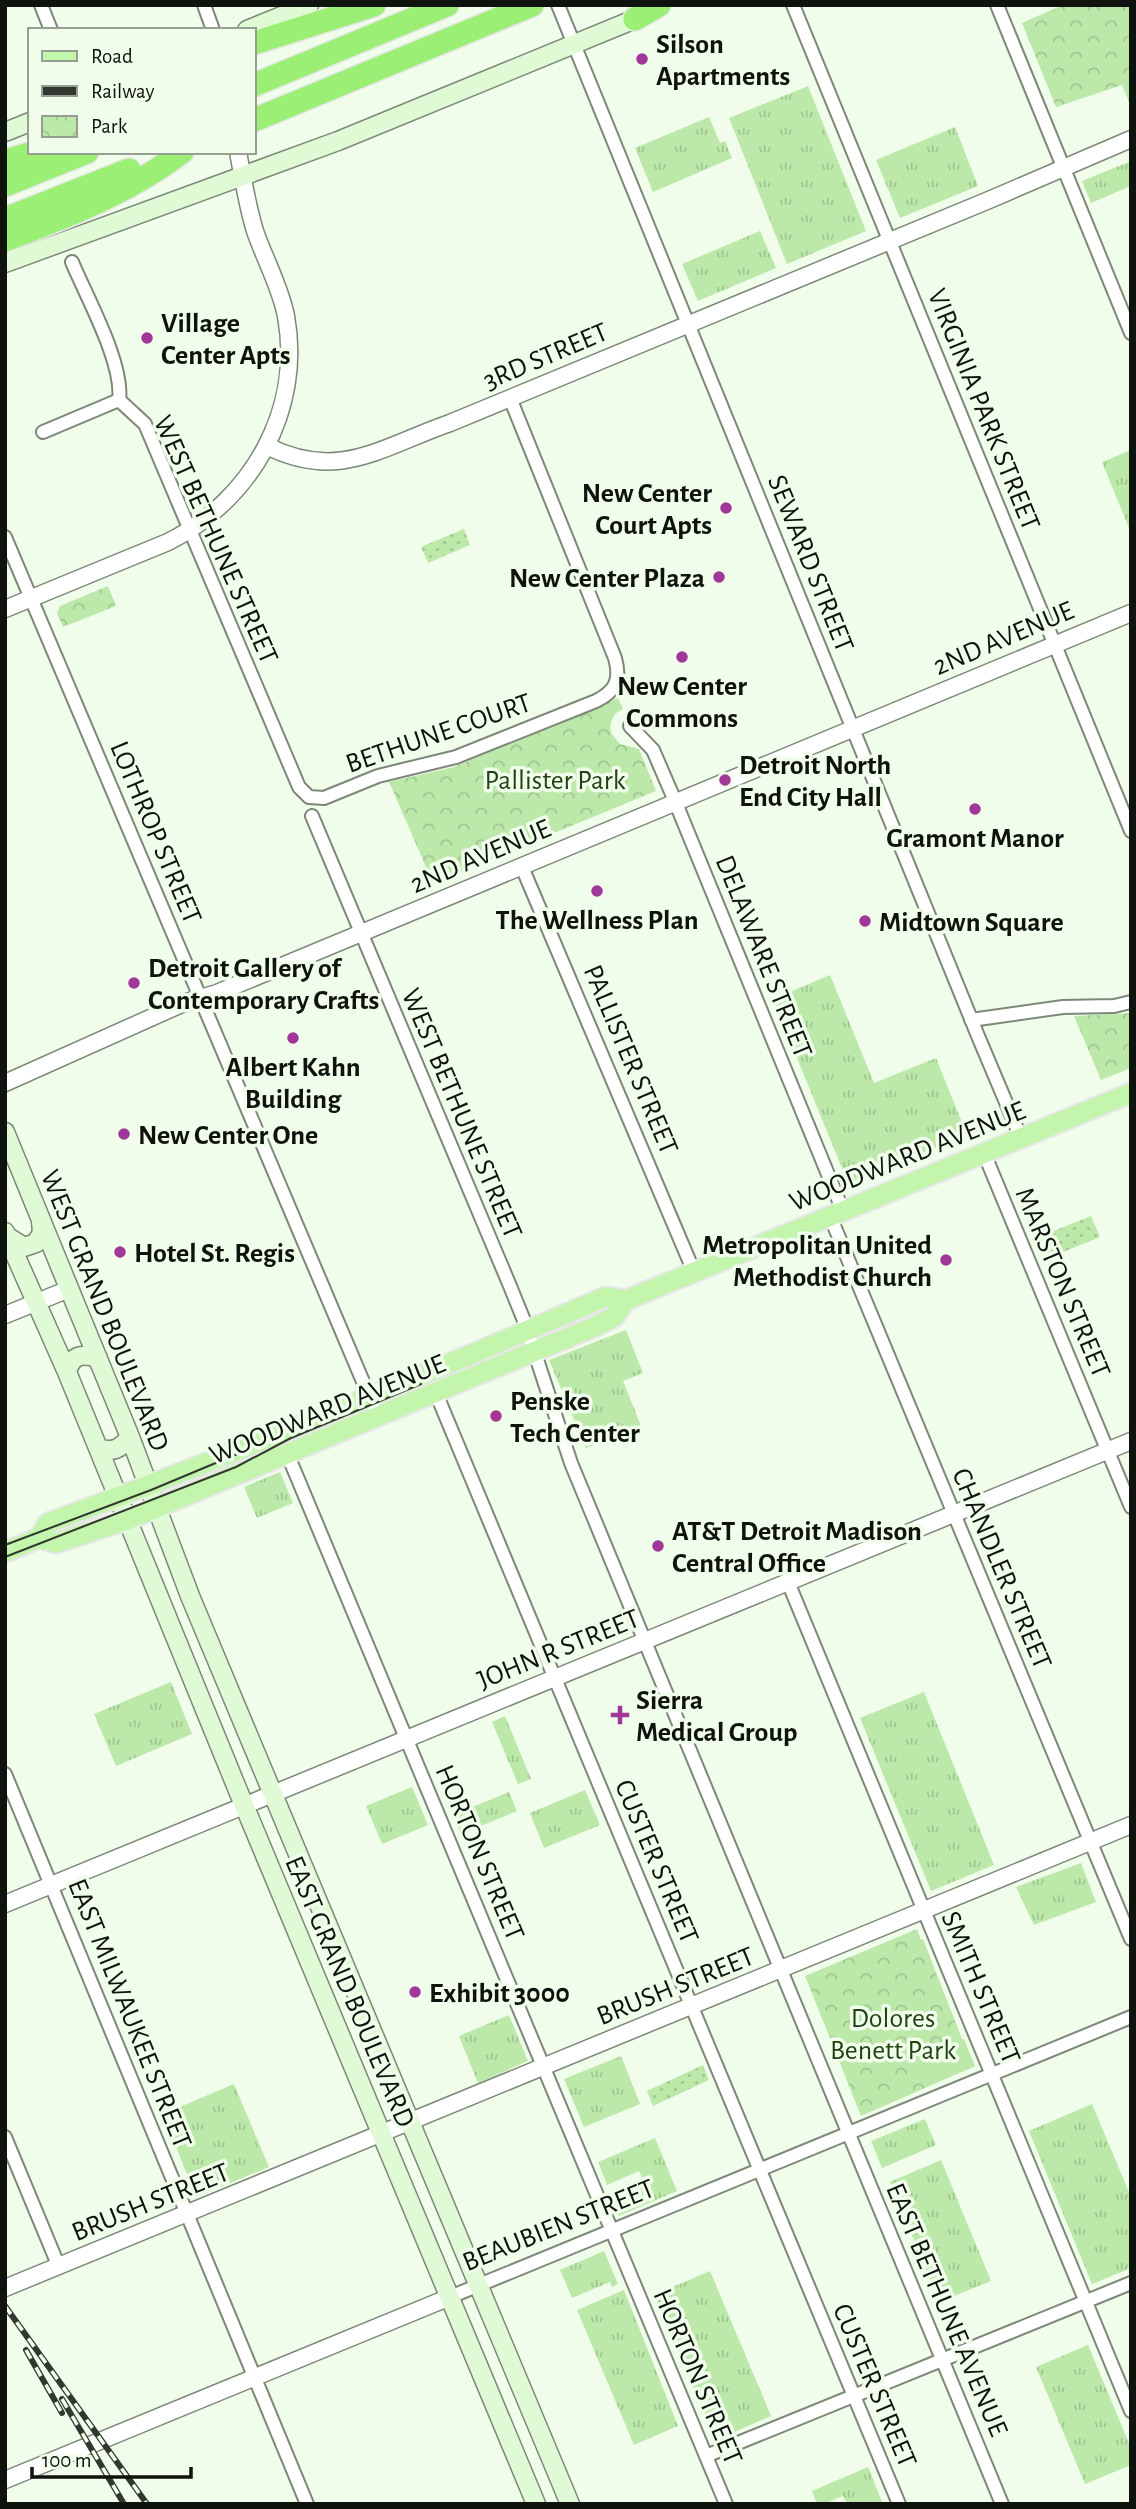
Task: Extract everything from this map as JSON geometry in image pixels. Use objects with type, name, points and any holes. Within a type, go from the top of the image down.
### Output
[{"type":"highway","points":[[256,40],[374,5]]},
{"type":"highway","points":[[256,83],[447,5]]},
{"type":"highway","points":[[256,119],[532,5]]},
{"type":"highway","points":[[635,19],[659,5]]},
{"type":"highway","points":[[5,161],[29,154]]},
{"type":"highway","points":[[5,185],[82,154]]},
{"type":"highway","points":[[5,219],[169,154]]},
{"type":"highway","points":[[5,240],[61,219],[146,177],[180,154]]},
{"type":"main road","points":[[5,263],[338,141],[669,5]]},
{"type":"main road","points":[[256,40],[304,7]]},
{"type":"main road","points":[[5,132],[28,123]]},
{"type":"main road","name":"WOODWARD AVENUE","points":[[5,1552],[39,1538],[48,1523],[150,1486],[605,1297],[626,1300],[1021,1138],[1129,1098]]},
{"type":"main road","name":"WEST GRAND BOULEVARD","points":[[5,1132],[158,1508]]},
{"type":"main road","points":[[6,1234],[24,1247],[36,1243],[42,1233],[41,1221]]},
{"type":"main road","points":[[6,1234],[67,1372],[117,1497]]},
{"type":"main road","name":"WOODWARD AVENUE","points":[[39,1538],[56,1543],[158,1508],[614,1317],[626,1300]]},
{"type":"main road","points":[[67,1372],[75,1357],[86,1354],[98,1358]]},
{"type":"main road","points":[[98,1448],[108,1451],[119,1449],[130,1437]]},
{"type":"main road","name":"EAST GRAND BOULEVARD","points":[[117,1497],[537,2504]]},
{"type":"main road","name":"EAST GRAND BOULEVARD","points":[[158,1508],[168,1539],[570,2504]]},
{"type":"main road","points":[[139,1549],[150,1534],[159,1534],[168,1539]]},
{"type":"main road","points":[[229,1770],[240,1780],[250,1780],[257,1776],[263,1767]]},
{"type":"main road","points":[[292,1922],[306,1907],[320,1910],[327,1921]]},
{"type":"main road","points":[[336,2024],[353,2024],[366,2012]]},
{"type":"street","points":[[41,5],[50,28]]},
{"type":"street","points":[[204,5],[212,28]]},
{"type":"street","name":"VIRGINIA PARK STREET","points":[[793,5],[1131,831]]},
{"type":"street","points":[[997,5],[1131,332]]},
{"type":"street","name":"SEWARD STREET","points":[[560,9],[1021,1138]]},
{"type":"street","name":"3RD STREET","points":[[267,446],[288,456],[315,463],[350,460],[450,423],[1131,139]]},
{"type":"street","points":[[5,609],[168,542],[190,530],[237,491],[267,446],[285,390],[288,335],[281,296],[255,230],[238,154]]},
{"type":"street","name":"WEST BETHUNE STREET","points":[[72,262],[117,368],[121,389],[119,400],[145,424],[299,787],[309,797]]},
{"type":"street","name":"BETHUNE COURT","points":[[309,797],[324,798],[378,776],[456,758],[596,701],[612,691],[617,683],[618,669],[615,658],[510,398]]},
{"type":"street","points":[[43,432],[119,400]]},
{"type":"street","name":"LOTHROP STREET","points":[[5,537],[378,1417]]},
{"type":"street","name":"2ND AVENUE","points":[[5,1083],[186,1002],[522,867],[1131,613]]},
{"type":"street","name":"DELAWARE STREET","points":[[630,726],[653,750],[675,802],[836,1214]]},
{"type":"street","name":"WEST BETHUNE STREET","points":[[312,816],[527,1331],[570,1463],[645,1641]]},
{"type":"street","name":"PALLISTER STREET","points":[[522,867],[694,1272]]},
{"type":"street","points":[[971,1020],[1063,1007],[1114,1006],[1131,1002]]},
{"type":"street","name":"MARSTON STREET","points":[[984,1153],[1131,1507]]},
{"type":"street","name":"CHANDLER STREET","points":[[836,1214],[954,1514],[1131,1939]]},
{"type":"street","points":[[5,1315],[69,1289]]},
{"type":"street","name":"CUSTER STREET","points":[[436,1393],[899,2504]]},
{"type":"street","name":"JOHN R STREET","points":[[5,1905],[1131,1440]]},
{"type":"street","name":"HORTON STREET","points":[[287,1453],[726,2504]]},
{"type":"street","name":"SMITH STREET","points":[[788,1582],[1131,2410]]},
{"type":"street","name":"EAST BETHUNE AVENUE","points":[[645,1641],[1002,2504]]},
{"type":"street","name":"EAST MILWAUKEE STREET","points":[[5,1774],[307,2504]]},
{"type":"street","name":"BRUSH STREET","points":[[5,2288],[1131,1825]]},
{"type":"street","name":"BEAUBIEN STREET","points":[[5,2480],[1131,2017]]},
{"type":"street","points":[[5,2137],[59,2267]]},
{"type":"street","points":[[706,2456],[1131,2283]]},
{"type":"green space","points":[[1063,5],[1131,5],[1131,107],[1122,85],[1056,107],[1022,23]]},
{"type":"green space","points":[[808,86],[866,231],[787,264],[729,118]]},
{"type":"green space","points":[[709,117],[720,143],[725,141],[732,158],[653,192],[635,148]]},
{"type":"green space","points":[[955,127],[978,186],[900,218],[876,160]]},
{"type":"green space","points":[[1131,161],[1131,186],[1091,203],[1082,181]]},
{"type":"green space","points":[[760,231],[776,268],[698,301],[682,264]]},
{"type":"green space","points":[[1131,450],[1131,533],[1102,462]]},
{"type":"green space","points":[[464,529],[470,545],[428,563],[421,547]]},
{"type":"green space","points":[[108,586],[116,606],[63,627],[57,613],[60,606]]},
{"type":"green space","name":"Pallister Park","points":[[618,698],[623,709],[613,718],[611,733],[620,744],[639,749],[656,791],[433,883],[389,782],[454,767]]},
{"type":"green space","points":[[830,975],[874,1083],[936,1058],[967,1135],[848,1183],[773,999]]},
{"type":"green space","points":[[1131,1013],[1131,1068],[1101,1080],[1074,1016]]},
{"type":"green space","points":[[1091,1216],[1100,1237],[1048,1258],[1039,1237]]},
{"type":"green space","points":[[626,1330],[643,1373],[623,1381],[641,1426],[586,1448],[549,1360]]},
{"type":"green space","points":[[280,1472],[293,1503],[257,1518],[244,1487]]},
{"type":"green space","points":[[171,1682],[192,1734],[116,1766],[94,1714]]},
{"type":"green space","points":[[924,1692],[994,1865],[931,1891],[860,1718]]},
{"type":"green space","points":[[505,1716],[531,1779],[518,1784],[492,1722]]},
{"type":"green space","points":[[412,1787],[428,1825],[382,1844],[366,1806]]},
{"type":"green space","points":[[585,1790],[600,1825],[544,1848],[530,1813]]},
{"type":"green space","points":[[509,1792],[517,1811],[461,1834],[453,1815]]},
{"type":"green space","points":[[1081,1863],[1096,1902],[1034,1925],[1016,1887]]},
{"type":"green space","name":"Dolores Benett Park","points":[[917,1929],[973,2067],[861,2116],[805,1976]]},
{"type":"green space","points":[[509,2015],[528,2061],[478,2083],[459,2036]]},
{"type":"green space","points":[[964,2039],[975,2066],[928,2085],[917,2057]]},
{"type":"green space","points":[[621,2056],[640,2104],[584,2127],[564,2079]]},
{"type":"green space","points":[[703,2065],[709,2080],[653,2106],[647,2091]]},
{"type":"green space","points":[[234,2084],[269,2167],[196,2197],[163,2114]]},
{"type":"green space","points":[[1092,2104],[1131,2197],[1131,2268],[1092,2284],[1029,2131]]},
{"type":"green space","points":[[925,2119],[936,2145],[882,2168],[871,2141]]},
{"type":"green space","points":[[655,2138],[677,2191],[619,2216],[613,2201],[646,2186],[639,2171],[607,2185],[598,2162]]},
{"type":"green space","points":[[941,2160],[991,2281],[939,2302],[890,2182]]},
{"type":"green space","points":[[604,2251],[618,2284],[612,2287],[610,2282],[572,2298],[560,2270]]},
{"type":"green space","points":[[710,2271],[771,2416],[716,2440],[654,2295]]},
{"type":"green space","points":[[624,2290],[678,2426],[634,2445],[577,2310]]},
{"type":"green space","points":[[1088,2345],[1131,2448],[1131,2465],[1085,2484],[1036,2367]]},
{"type":"green space","points":[[868,2467],[883,2504],[847,2504],[843,2496],[817,2504],[812,2491]]},
{"type":"tram line","points":[[5,1557],[236,1467],[291,1438],[421,1384]]},
{"type":"tram line","points":[[5,1545],[151,1490],[254,1447]]},
{"type":"railway","points":[[5,2306],[147,2504]]},
{"type":"railway","points":[[26,2350],[62,2413]]},
{"type":"railway","points":[[62,2399],[124,2504]]},
{"type":"place","name":"Silson Apartments","points":[[642,59]]},
{"type":"place","name":"Village Center Apts","points":[[147,338]]},
{"type":"place","name":"New Center Court Apts","points":[[726,508]]},
{"type":"place","name":"New Center Plaza","points":[[719,577]]},
{"type":"place","name":"New Center Commons","points":[[682,657]]},
{"type":"place","name":"Detroit North End City Hall","points":[[725,780]]},
{"type":"place","name":"Gramont Manor","points":[[975,809]]},
{"type":"place","name":"The Wellness Plan","points":[[597,891]]},
{"type":"place","name":"Midtown Square","points":[[865,921]]},
{"type":"place","name":"Detroit Gallery of Contemporary Crafts","points":[[134,983]]},
{"type":"place","name":"Albert Kahn Building","points":[[293,1038]]},
{"type":"place","name":"New Center One","points":[[124,1134]]},
{"type":"place","name":"Hotel St. Regis","points":[[120,1252]]},
{"type":"place","name":"Metropolitan United Methodist Church","points":[[946,1260]]},
{"type":"place","name":"Penske Tech Center","points":[[496,1416]]},
{"type":"place","name":"AT&T Detroit Madison Central Office","points":[[658,1546]]},
{"type":"place","name":"Sierra Medical Group","points":[[620,1715]]},
{"type":"place","name":"Exhibit 3000","points":[[415,1992]]}]
